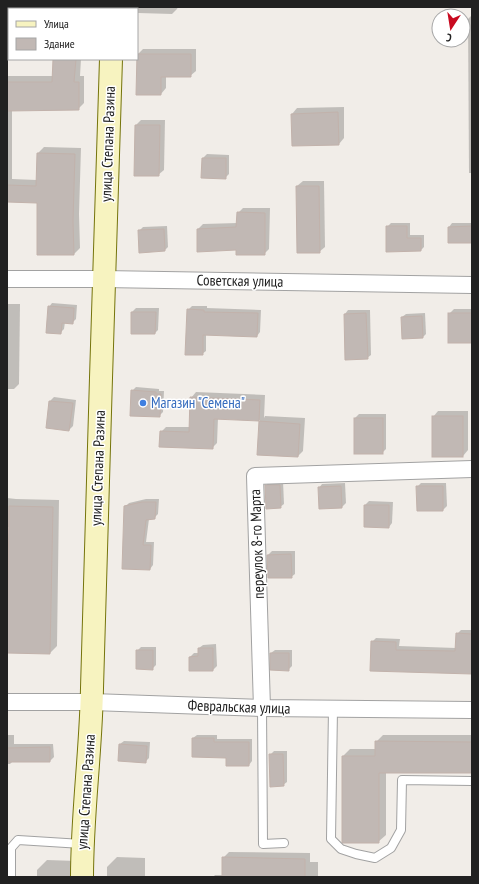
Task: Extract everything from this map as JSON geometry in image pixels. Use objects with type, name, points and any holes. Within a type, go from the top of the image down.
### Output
[{"type":"main road","name":"улица Степана Разина","points":[[82,877],[82,844],[92,702],[103,279],[111,60]]},
{"type":"street","name":"Советская улица","points":[[7,279],[103,279],[472,285]]},
{"type":"street","name":"переулок 8-го Марта","points":[[262,708],[255,476],[472,469]]},
{"type":"street","name":"Февральская улица","points":[[7,702],[92,702],[262,708],[472,710]]},
{"type":"lane","points":[[262,708],[263,844],[284,843]]},
{"type":"lane","points":[[332,709],[331,839],[341,849],[375,858],[391,848],[401,830],[402,780],[472,781]]},
{"type":"lane","points":[[11,877],[12,848],[18,840],[82,844]]},
{"type":"building","points":[[138,54],[191,54],[191,77],[161,77],[161,95],[136,95]]},
{"type":"building","points":[[53,60],[76,60],[74,82],[79,82],[79,110],[7,111],[7,82],[52,82]]},
{"type":"building","points":[[338,112],[339,145],[292,146],[291,114]]},
{"type":"building","points":[[135,125],[160,125],[159,176],[134,176]]},
{"type":"building","points":[[37,153],[75,154],[73,221],[74,255],[37,255],[37,203],[7,202],[7,185],[36,186]]},
{"type":"building","points":[[202,158],[226,158],[226,179],[201,178]]},
{"type":"building","points":[[296,186],[319,186],[320,253],[297,253]]},
{"type":"building","points":[[237,212],[265,213],[265,255],[236,255],[236,250],[197,252],[197,229],[236,227]]},
{"type":"building","points":[[386,226],[407,226],[407,238],[421,238],[421,251],[386,252]]},
{"type":"building","points":[[472,226],[472,243],[448,243],[448,227]]},
{"type":"building","points":[[164,229],[165,251],[139,253],[138,230]]},
{"type":"building","points":[[48,306],[74,308],[73,324],[62,323],[61,334],[46,333]]},
{"type":"building","points":[[187,309],[204,310],[204,312],[258,313],[257,337],[203,335],[203,355],[185,355]]},
{"type":"building","points":[[131,312],[156,312],[155,334],[131,334]]},
{"type":"building","points":[[366,313],[368,359],[345,360],[344,314]]},
{"type":"building","points":[[448,313],[472,313],[472,343],[448,343]]},
{"type":"building","points":[[422,316],[423,338],[402,339],[401,317]]},
{"type":"building","points":[[131,390],[156,392],[156,394],[161,394],[160,417],[130,416]]},
{"type":"building","points":[[190,397],[260,400],[259,421],[214,419],[213,449],[159,447],[160,431],[189,432]]},
{"type":"building","points":[[49,401],[73,403],[69,431],[46,428]]},
{"type":"building","points":[[432,416],[463,416],[463,457],[432,457]]},
{"type":"building","points":[[354,418],[383,418],[383,454],[354,454]]},
{"type":"building","points":[[259,421],[300,424],[298,457],[257,455]]},
{"type":"building","points":[[265,485],[280,485],[281,508],[266,509]]},
{"type":"building","points":[[341,486],[342,508],[319,509],[318,487]]},
{"type":"building","points":[[416,486],[443,486],[443,511],[417,511]]},
{"type":"building","points":[[142,502],[156,502],[155,519],[146,520],[143,545],[151,545],[150,570],[122,569],[124,506]]},
{"type":"building","points":[[364,505],[389,505],[389,528],[364,527]]},
{"type":"building","points":[[9,506],[53,507],[50,654],[7,653]]},
{"type":"building","points":[[291,554],[292,578],[268,578],[267,555]]},
{"type":"building","points":[[456,633],[472,634],[472,674],[370,671],[371,641],[396,642],[396,650],[455,651]]},
{"type":"building","points":[[198,648],[213,648],[213,671],[189,671],[189,657],[198,656]]},
{"type":"building","points":[[136,650],[153,650],[153,670],[136,669]]},
{"type":"building","points":[[270,653],[289,653],[289,671],[270,670]]},
{"type":"building","points":[[192,738],[214,738],[214,742],[249,742],[249,766],[226,766],[226,758],[192,757]]},
{"type":"building","points":[[375,741],[472,742],[472,773],[379,773],[379,843],[342,843],[342,756],[375,756]]},
{"type":"building","points":[[119,744],[147,746],[146,763],[118,761]]},
{"type":"building","points":[[50,747],[50,762],[7,762],[7,748]]},
{"type":"building","points":[[269,754],[283,754],[284,786],[270,787]]},
{"type":"building","points":[[222,857],[305,859],[305,877],[222,877]]},
{"type":"place","name":"Магазин \"Семена\"","points":[[143,403]]}]
